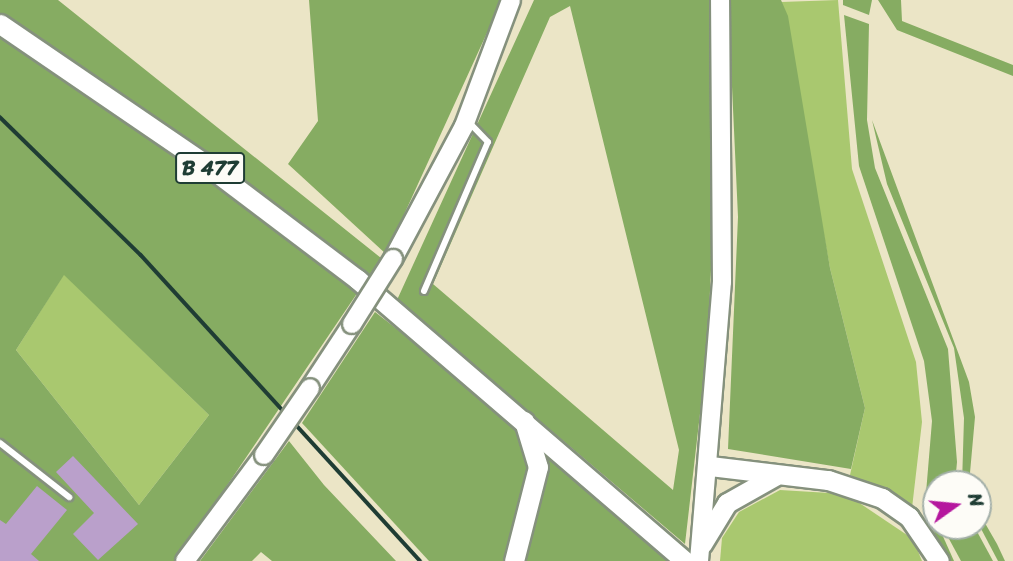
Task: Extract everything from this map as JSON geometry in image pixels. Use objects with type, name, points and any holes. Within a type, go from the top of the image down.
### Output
[{"type":"main road","name":"B 477","points":[[0,24],[251,198],[521,413],[685,561]]},
{"type":"main road","points":[[514,561],[538,467],[521,413]]},
{"type":"main road","points":[[710,466],[838,482],[882,498],[916,524],[939,561]]},
{"type":"main road","points":[[700,553],[727,503],[779,475]]},
{"type":"street","points":[[184,561],[264,455],[393,259],[466,120],[511,0]]},
{"type":"street","points":[[700,553],[710,466],[726,167],[720,0]]},
{"type":"lane","points":[[424,291],[488,142],[466,120]]},
{"type":"lane","points":[[0,443],[69,497]]},
{"type":"green space","points":[[0,0],[58,0],[381,258],[176,561],[0,561]],"holes":[[[64,275],[209,415],[139,505],[16,350]]]},
{"type":"green space","points":[[309,0],[502,0],[386,254],[288,164],[318,121]]},
{"type":"green space","points":[[534,0],[712,0],[716,166],[707,353],[685,544],[397,300]],"holes":[[[570,6],[679,450],[673,490],[433,284],[550,17]]]},
{"type":"green space","points":[[728,0],[781,0],[788,16],[830,268],[865,408],[851,469],[728,449],[738,217]]},
{"type":"green space","points":[[838,0],[852,169],[916,362],[922,422],[912,508],[850,475],[865,408],[830,268],[781,2]]},
{"type":"green space","points":[[843,0],[872,0],[869,15],[843,5]]},
{"type":"green space","points":[[878,0],[901,0],[902,21],[1013,65],[1013,76],[897,30]]},
{"type":"green space","points":[[844,15],[869,24],[867,120],[875,168],[948,349],[956,470],[928,470],[932,421],[924,361],[859,166]]},
{"type":"green space","points":[[872,120],[969,382],[975,417],[970,470],[962,470],[964,418],[954,348],[887,184]]},
{"type":"green space","points":[[64,274],[209,415],[139,505],[16,350]]},
{"type":"green space","points":[[375,312],[544,443],[678,561],[429,561],[302,423]]},
{"type":"green space","points":[[289,441],[324,485],[396,561],[272,561],[261,552],[252,561],[200,561]]},
{"type":"green space","points":[[780,490],[846,494],[913,539],[922,561],[720,561],[722,538],[739,512]]},
{"type":"green space","points":[[992,535],[1005,561],[998,561],[987,540],[992,540]]},
{"type":"green space","points":[[938,540],[945,540],[954,561],[948,561]]},
{"type":"green space","points":[[950,540],[982,540],[993,561],[961,561]]},
{"type":"building","points":[[73,456],[138,524],[98,560],[73,534],[94,513],[56,472]]},
{"type":"building","points":[[37,486],[67,510],[31,554],[39,561],[0,561],[0,520],[6,524]]},
{"type":"railway","points":[[0,117],[141,255],[420,561]]}]
